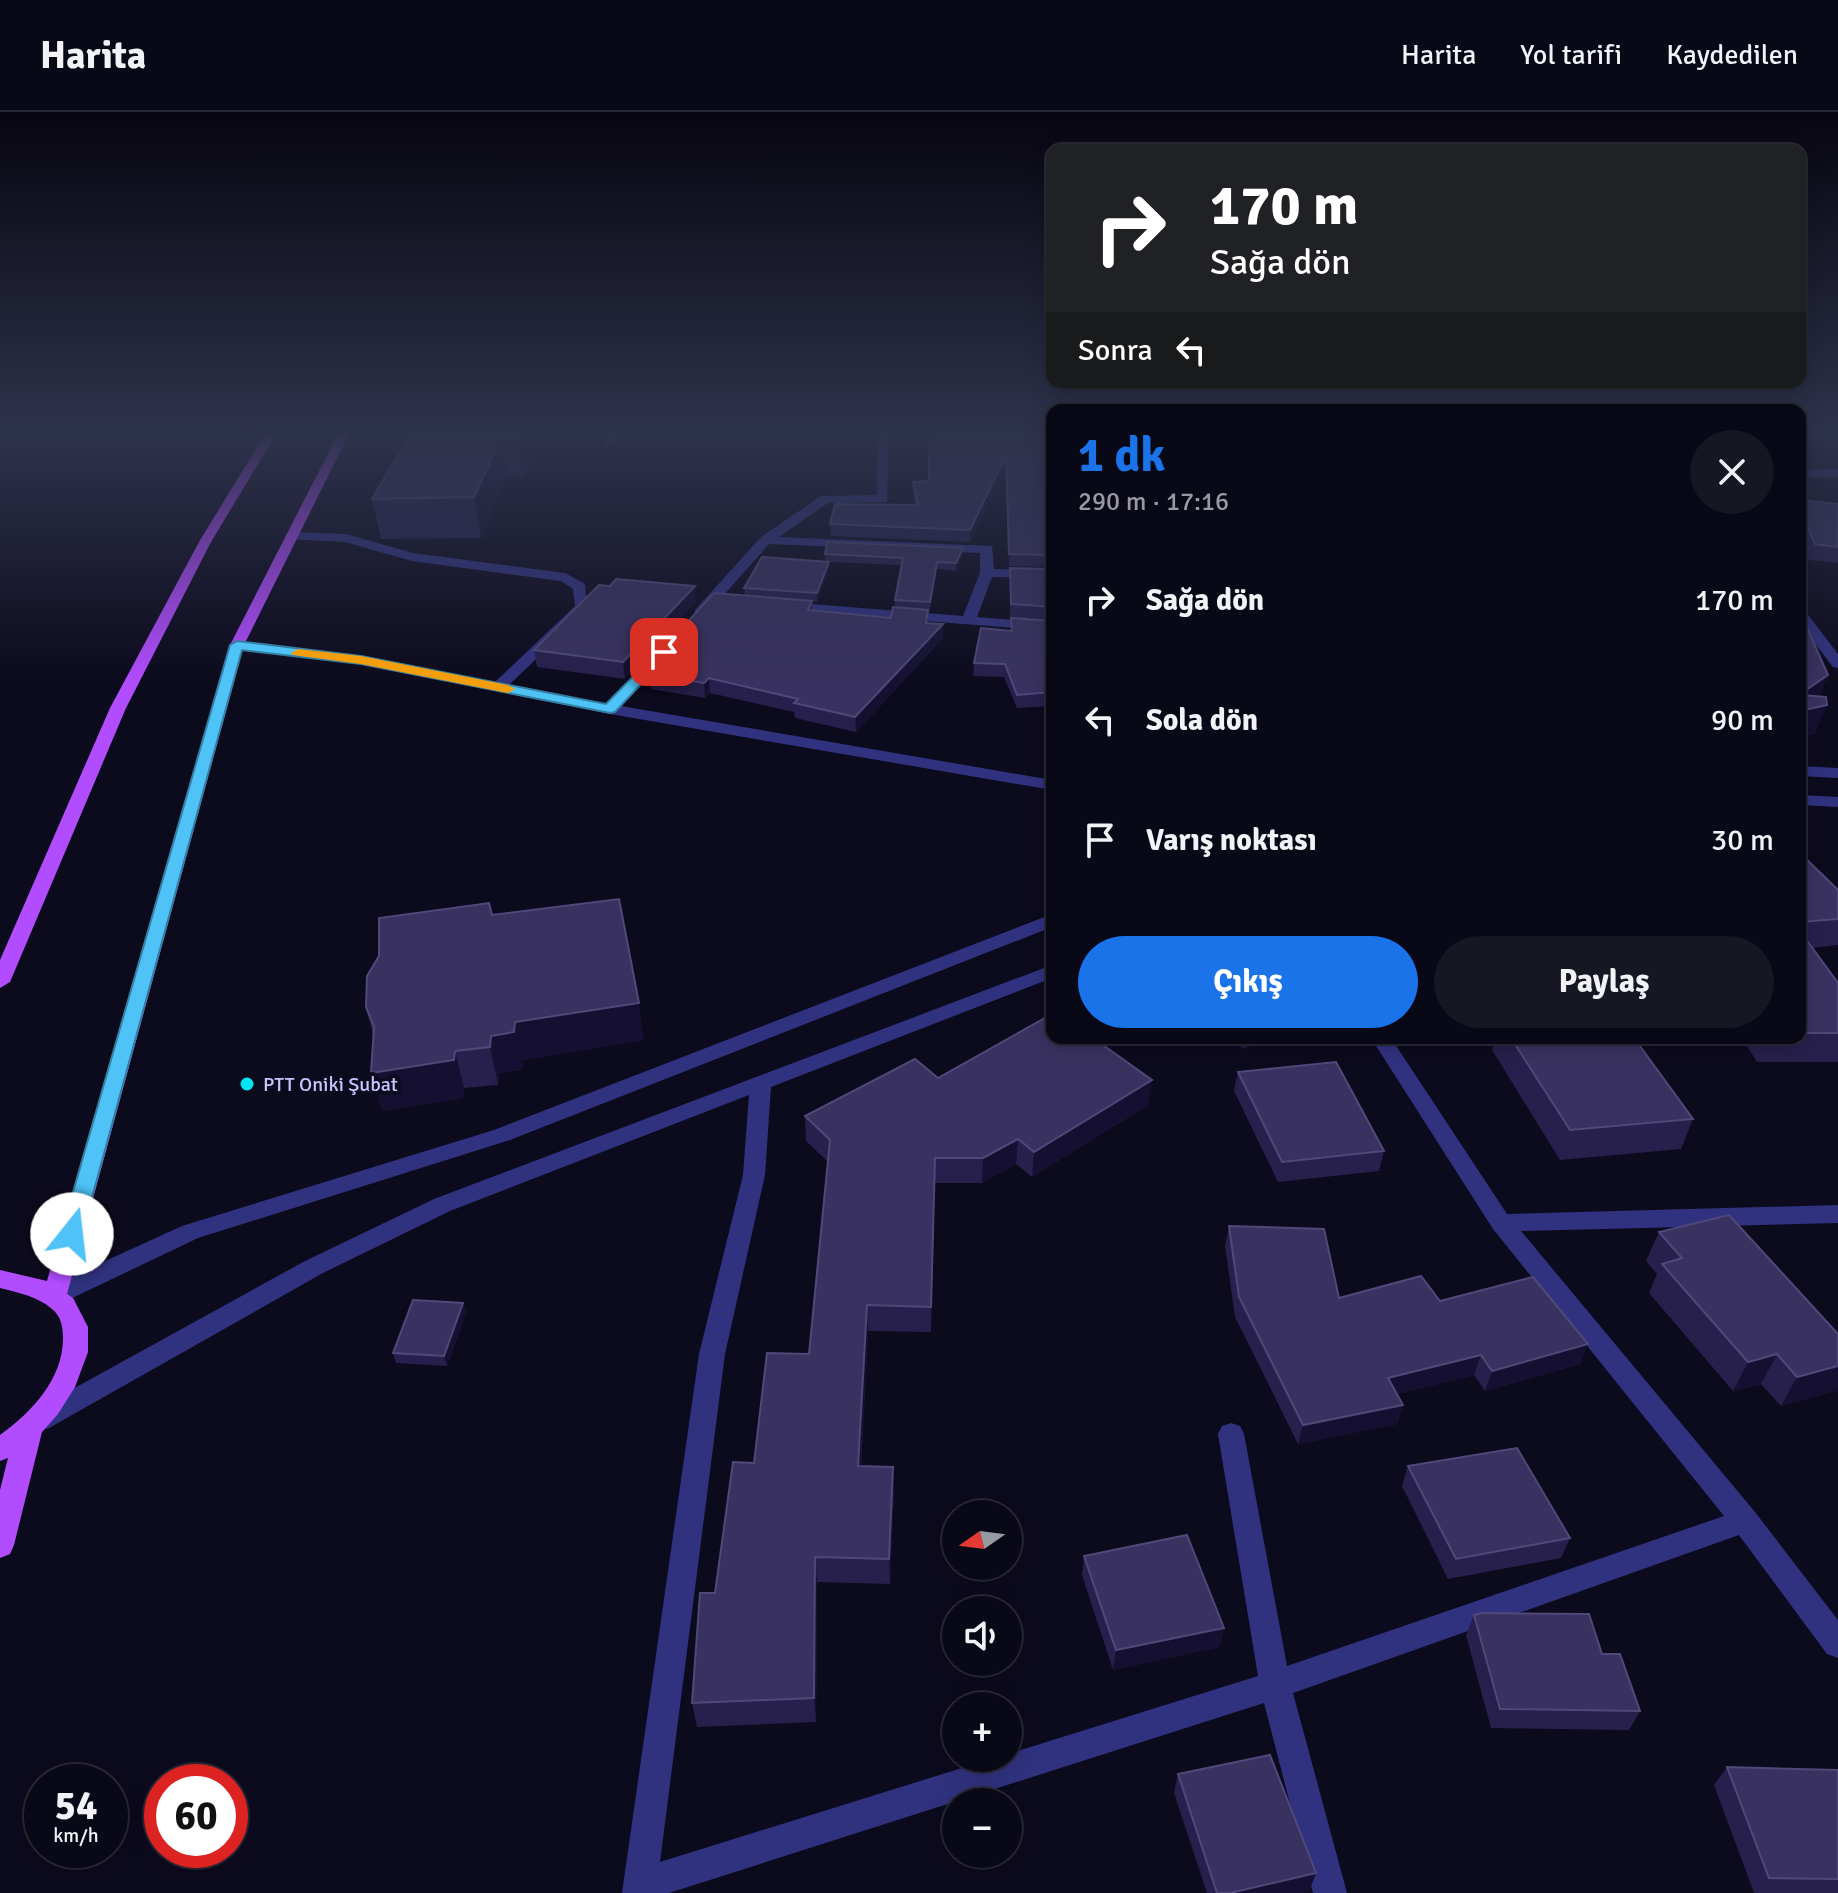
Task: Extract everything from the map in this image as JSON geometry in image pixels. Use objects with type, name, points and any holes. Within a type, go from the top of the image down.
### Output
[{"type":"main road","points":[[0,982],[118,708],[220,517]]},
{"type":"main road","points":[[55,1295],[237,645],[302,517]]},
{"type":"main road","points":[[0,1279],[27,1282],[55,1295],[73,1317],[78,1345],[68,1378],[45,1412],[0,1450]]},
{"type":"main road","points":[[0,1545],[30,1426]]},
{"type":"street","points":[[692,622],[719,601],[766,540],[799,517]]},
{"type":"street","points":[[292,536],[346,538],[412,557],[565,577],[580,587],[582,607],[498,687]]},
{"type":"street","points":[[766,540],[987,549],[987,573],[968,622]]},
{"type":"street","points":[[987,573],[1046,574]]},
{"type":"street","points":[[772,605],[1046,627]]},
{"type":"street","points":[[1806,622],[1838,664]]},
{"type":"street","points":[[610,709],[672,644]]},
{"type":"street","points":[[237,645],[361,660],[610,709],[1046,784]]},
{"type":"street","points":[[1806,771],[1838,773]]},
{"type":"street","points":[[1806,800],[1838,802]]},
{"type":"street","points":[[55,1295],[190,1232],[502,1135],[1046,922]]},
{"type":"street","points":[[30,1426],[314,1267],[442,1205],[1046,973]]},
{"type":"street","points":[[1385,1044],[1501,1223],[1745,1521],[1838,1644]]},
{"type":"street","points":[[761,1083],[754,1175],[712,1354],[640,1889],[1275,1685],[1745,1521]]},
{"type":"street","points":[[1501,1223],[1838,1214]]},
{"type":"street","points":[[1231,1434],[1275,1685],[1330,1893]]},
{"type":"building","points":[[832,517],[976,517],[970,530],[830,524]]},
{"type":"building","points":[[1008,517],[1046,517],[1046,555],[1009,554]]},
{"type":"building","points":[[1806,517],[1838,517],[1838,547],[1815,544]]},
{"type":"building","points":[[827,542],[963,548],[956,563],[937,562],[930,602],[895,600],[903,558],[825,554]]},
{"type":"building","points":[[762,557],[829,562],[817,593],[744,588]]},
{"type":"building","points":[[1010,568],[1046,569],[1046,607],[1011,604]]},
{"type":"building","points":[[616,579],[695,586],[623,662],[534,650],[599,585],[610,586]]},
{"type":"building","points":[[714,593],[812,601],[808,610],[891,618],[893,607],[928,610],[926,623],[943,624],[855,717],[794,703],[798,699],[709,678],[704,683],[650,674],[655,669],[645,668]]},
{"type":"building","points":[[1011,618],[1046,621],[1046,693],[1017,695],[1005,664],[974,663],[981,628],[1012,631]]},
{"type":"building","points":[[1806,626],[1828,675],[1806,690]]},
{"type":"building","points":[[1806,695],[1826,697],[1827,705],[1806,710]]},
{"type":"building","points":[[1806,859],[1838,890],[1838,919],[1806,922]]},
{"type":"building","points":[[619,899],[639,1003],[515,1022],[514,1032],[491,1036],[490,1047],[455,1051],[454,1060],[371,1073],[374,1027],[366,1007],[367,976],[379,956],[379,918],[489,903],[492,915]]},
{"type":"building","points":[[1806,939],[1838,983],[1838,1033],[1806,1033]]},
{"type":"building","points":[[1046,1017],[1046,1044],[1101,1044],[1152,1080],[1034,1152],[1018,1139],[983,1158],[935,1158],[931,1307],[867,1305],[858,1466],[893,1467],[889,1559],[815,1557],[814,1698],[692,1703],[700,1593],[715,1593],[733,1462],[754,1463],[767,1353],[809,1354],[830,1140],[805,1116],[915,1059],[938,1078]]},
{"type":"building","points":[[1515,1044],[1638,1044],[1693,1119],[1570,1130]]},
{"type":"building","points":[[1336,1062],[1384,1151],[1282,1162],[1238,1072]]},
{"type":"building","points":[[1729,1215],[1838,1334],[1838,1366],[1797,1377],[1777,1354],[1748,1362],[1662,1264],[1682,1258],[1659,1232]]},
{"type":"building","points":[[1229,1226],[1324,1229],[1339,1298],[1421,1276],[1440,1301],[1533,1277],[1588,1344],[1492,1371],[1481,1355],[1388,1378],[1403,1405],[1303,1425],[1239,1297]]},
{"type":"building","points":[[413,1300],[463,1303],[444,1356],[393,1353]]},
{"type":"building","points":[[1517,1448],[1570,1538],[1456,1559],[1408,1466]]},
{"type":"building","points":[[1187,1535],[1224,1628],[1116,1650],[1084,1556]]},
{"type":"building","points":[[1589,1614],[1602,1654],[1620,1654],[1640,1711],[1500,1709],[1474,1615]]},
{"type":"building","points":[[1270,1755],[1316,1873],[1230,1893],[1217,1893],[1178,1774]]},
{"type":"building","points":[[1727,1767],[1838,1770],[1838,1879],[1769,1878]]},
{"type":"slow traffic","points":[[298,653],[361,660],[508,689]]},
{"type":"place","name":"PTT Oniki Şubat","points":[[247,1084]]},
{"type":"route","points":[[72,1234],[237,645],[361,660],[610,709],[664,652]]}]
